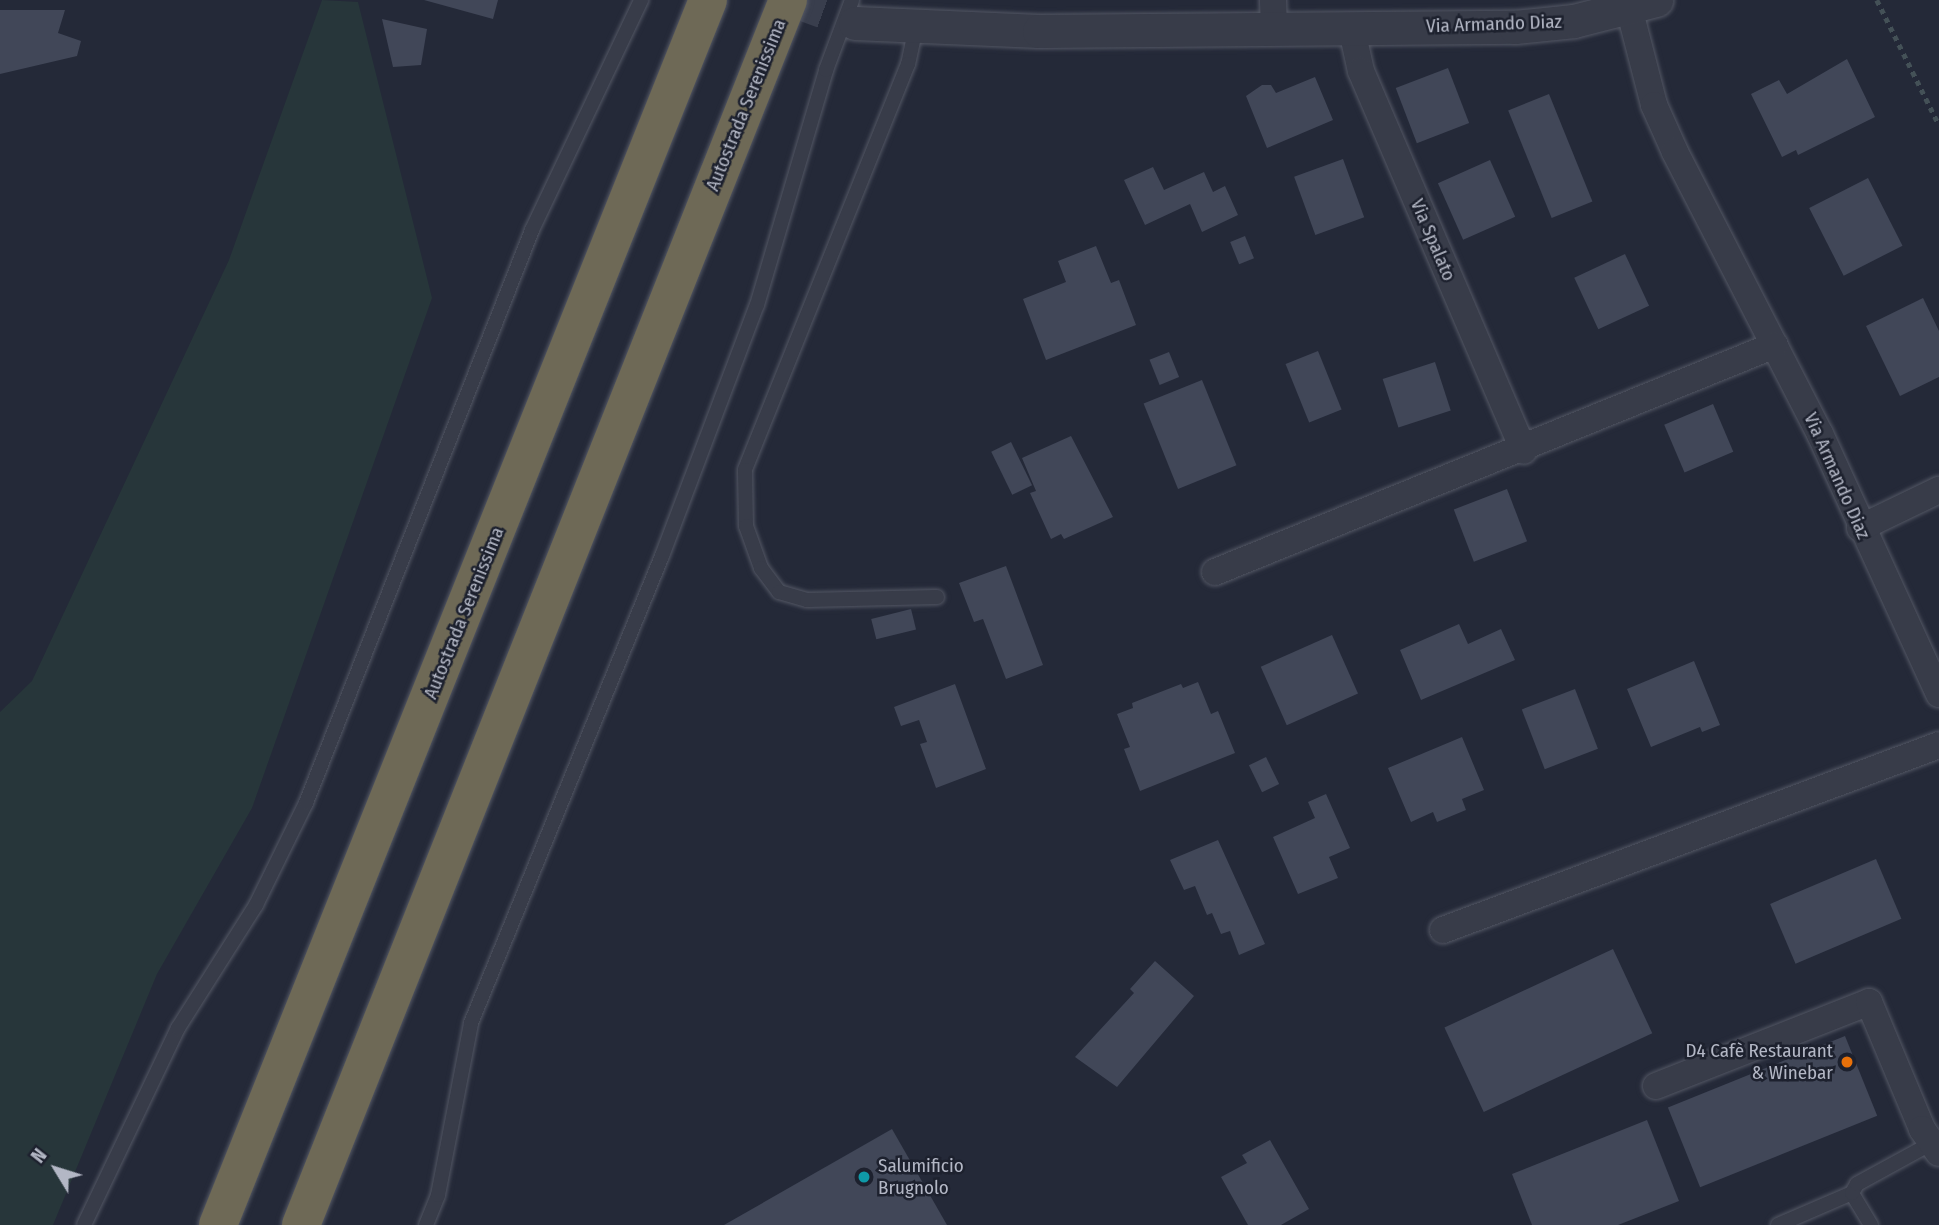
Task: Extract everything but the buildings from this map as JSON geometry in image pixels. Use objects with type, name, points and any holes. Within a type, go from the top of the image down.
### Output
[{"type":"highway","name":"Autostrada Serenissima","points":[[218,1225],[708,0]]},
{"type":"highway","name":"Autostrada Serenissima","points":[[301,1225],[788,0]]},
{"type":"street","name":"Via Armando Diaz","points":[[853,11],[916,27],[1003,26],[1039,31],[1273,14],[1351,26],[1516,27],[1574,21],[1643,4],[1654,105],[1775,345],[1939,694]]},
{"type":"street","name":"Via Spalato","points":[[1351,26],[1361,71],[1524,451]]},
{"type":"street","points":[[1215,572],[1524,451],[1775,345]]},
{"type":"street","points":[[1860,528],[1939,490]]},
{"type":"street","points":[[1443,930],[1939,745]]},
{"type":"street","points":[[1656,1086],[1869,1002],[1934,1149]]},
{"type":"lane","points":[[85,1225],[178,1028],[256,905],[306,803],[532,230],[641,0]]},
{"type":"lane","points":[[426,1225],[438,1195],[471,1023],[662,556],[757,305],[826,70],[853,11]]},
{"type":"lane","points":[[916,27],[908,64],[745,470],[746,526],[761,568],[779,592],[807,600],[937,597]]},
{"type":"lane","points":[[1778,1225],[1852,1193],[1857,1184],[1934,1149]]},
{"type":"lane","points":[[1852,1193],[1871,1225]]},
{"type":"path","points":[[1877,0],[1939,125]]},
{"type":"shaded area","points":[[322,0],[358,2],[432,298],[252,808],[157,974],[53,1225],[0,1225],[0,712],[32,681],[229,260]]},
{"type":"tunnel","points":[[792,0],[855,23]]},
{"type":"place","name":"D4 Cafè Restaurant & Winebar","points":[[1847,1062]]},
{"type":"place","name":"Salumificio Brugnolo","points":[[864,1177]]}]
